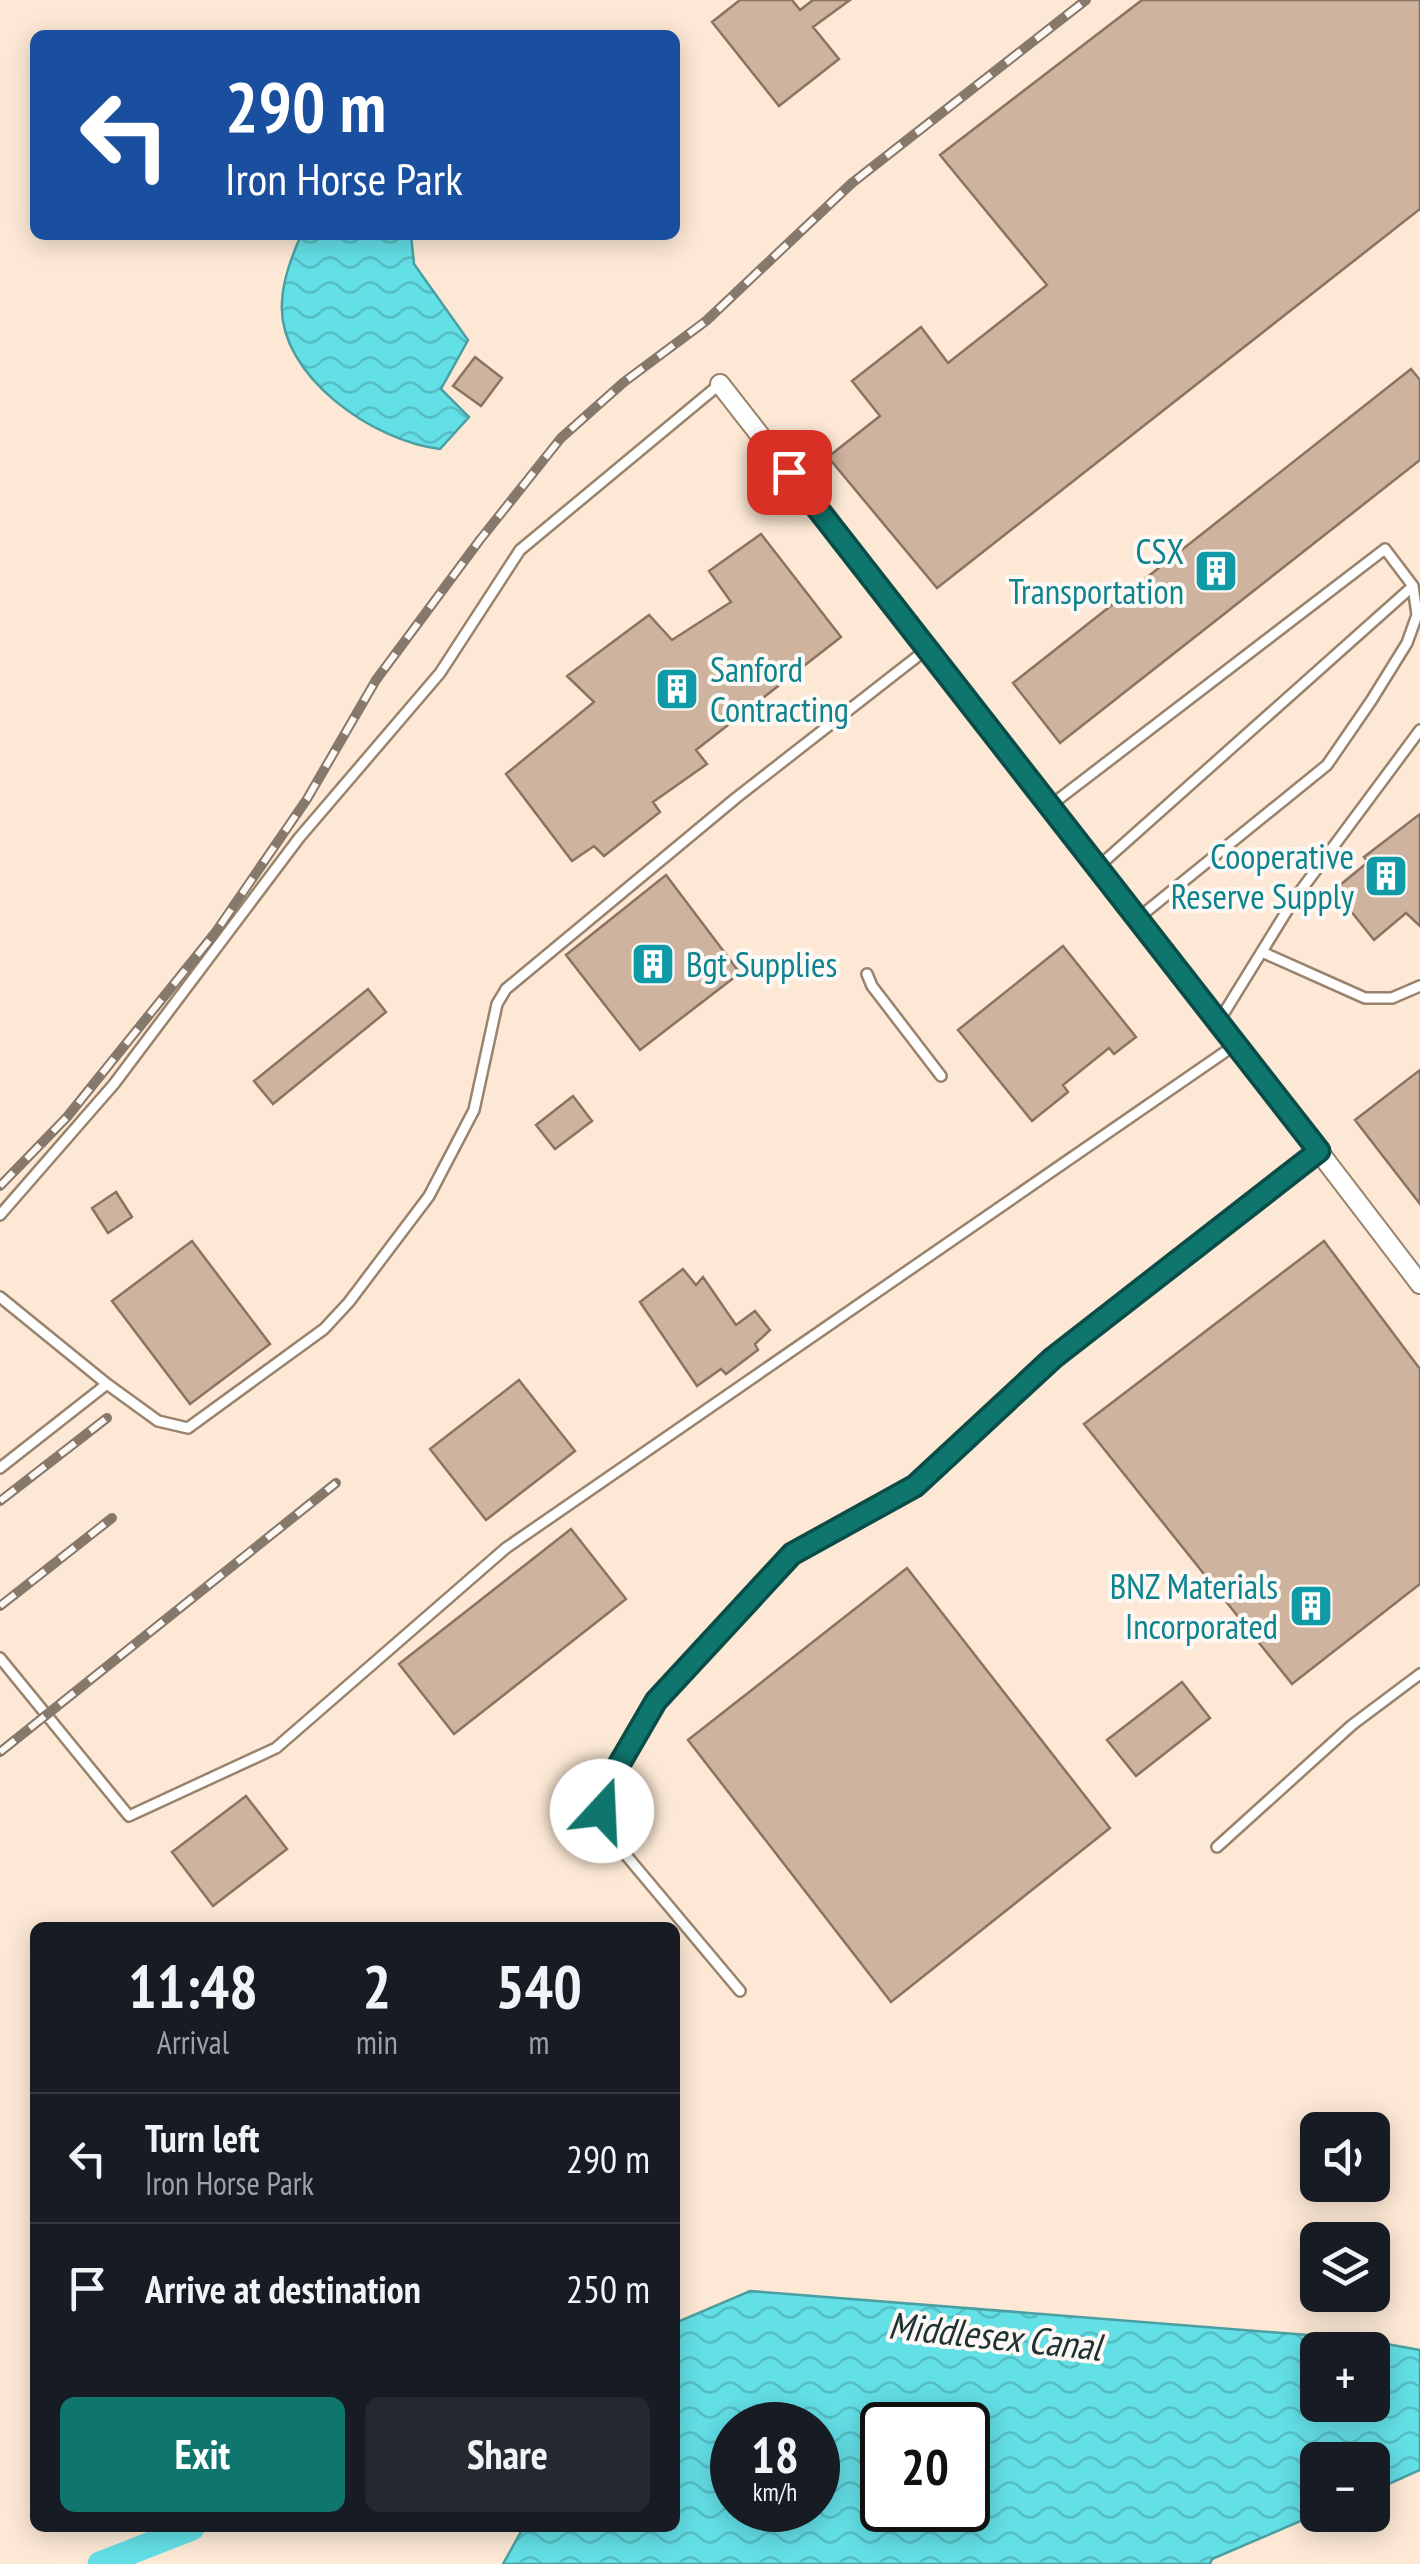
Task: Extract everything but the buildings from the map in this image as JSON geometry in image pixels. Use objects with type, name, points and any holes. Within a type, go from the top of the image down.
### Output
[{"type":"street","points":[[720,384],[1237,1043],[1420,1284]]},
{"type":"lane","points":[[0,1215],[114,1084],[300,838],[440,673],[520,550],[720,384]]},
{"type":"lane","points":[[1049,807],[1385,548],[1413,586],[1417,615],[1407,644],[1327,764],[1137,919]]},
{"type":"lane","points":[[1097,868],[1413,586]]},
{"type":"lane","points":[[0,1297],[158,1421],[188,1428],[324,1328],[428,1196],[474,1110],[492,1020],[506,989],[736,798],[927,649]]},
{"type":"lane","points":[[1219,1021],[1293,901],[1420,730]]},
{"type":"lane","points":[[1262,952],[1365,998],[1392,998],[1420,986]]},
{"type":"lane","points":[[867,974],[941,1076]]},
{"type":"lane","points":[[0,1658],[130,1816],[276,1748],[506,1548],[1237,1043]]},
{"type":"lane","points":[[740,1991],[615,1842],[602,1811],[606,1787],[656,1701],[792,1554],[915,1486],[1053,1358],[1319,1151]]},
{"type":"lane","points":[[0,1468],[107,1384]]},
{"type":"lane","points":[[1217,1847],[1352,1724],[1420,1674]]},
{"type":"water","points":[[299,240],[412,240],[414,264],[468,340],[441,389],[469,417],[440,449],[414,444],[360,419],[313,379],[295,355],[285,329],[282,302]]},
{"type":"water","points":[[750,2291],[1300,2334],[1300,2422],[1390,2422],[1390,2345],[1420,2350],[1420,2470],[1390,2483],[1390,2442],[1300,2442],[1300,2521],[1212,2559],[1210,2564],[503,2564],[521,2532],[680,2532],[680,2321]]},
{"type":"waterway","name":"Middlesex Canal","points":[[100,2564],[182,2532]]},
{"type":"railway","points":[[0,1186],[67,1117],[215,933],[307,799],[376,680],[561,438],[624,382],[706,321],[852,183],[1086,0]]},
{"type":"railway","points":[[0,1501],[107,1418]]},
{"type":"railway","points":[[0,1752],[336,1483]]},
{"type":"railway","points":[[0,1606],[112,1518]]},
{"type":"place","name":"CSX Transportation","points":[[1216,571]]},
{"type":"place","name":"Sanford Contracting","points":[[677,689]]},
{"type":"place","name":"Cooperative Reserve Supply","points":[[1386,876]]},
{"type":"place","name":"Bgt Supplies","points":[[653,964]]},
{"type":"place","name":"BNZ Materials Incorporated","points":[[1311,1606]]},
{"type":"route","points":[[602,1811],[606,1787],[656,1701],[792,1554],[915,1486],[1053,1358],[1319,1151],[789,472]]}]
